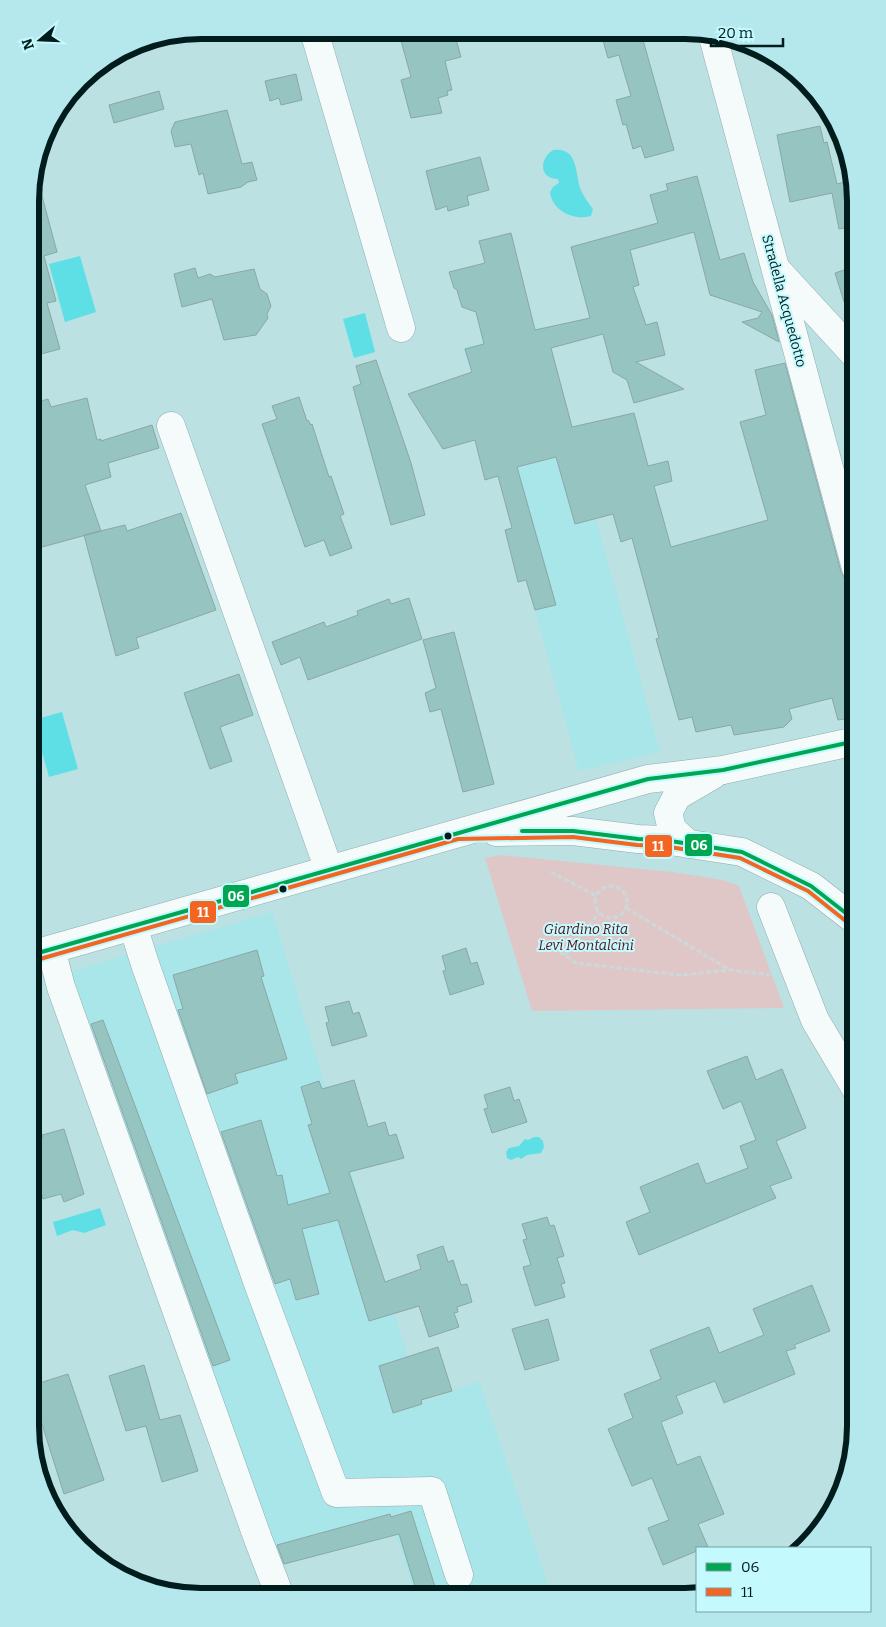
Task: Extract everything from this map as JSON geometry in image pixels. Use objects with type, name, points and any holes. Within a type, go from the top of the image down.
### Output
[{"type":"street","points":[[316,39],[401,328]]},
{"type":"street","name":"Stradella Acquedotto","points":[[714,42],[847,535]]},
{"type":"street","points":[[774,267],[847,346]]},
{"type":"street","points":[[171,426],[329,870]]},
{"type":"street","points":[[277,1588],[61,987],[41,952],[648,779],[723,770],[847,743]]},
{"type":"street","points":[[688,844],[672,829],[668,813],[677,796],[723,770]]},
{"type":"street","points":[[457,833],[572,830],[638,839],[664,840],[742,852],[811,886],[847,914]]},
{"type":"street","points":[[771,908],[815,1020],[847,1074]]},
{"type":"street","points":[[133,926],[260,1289],[336,1493],[432,1491],[460,1575]]},
{"type":"path","points":[[551,872],[595,896]]},
{"type":"path","points":[[606,886],[617,886],[624,893],[627,903],[626,908],[623,913],[613,918],[603,916],[594,905],[595,896],[598,891],[606,886]]},
{"type":"path","points":[[626,908],[730,970]]},
{"type":"path","points":[[565,955],[599,913]]},
{"type":"path","points":[[554,948],[576,963],[680,975],[730,970],[771,975],[794,966]]},
{"type":"shaded area","points":[[543,326],[660,752],[579,771],[463,347]]},
{"type":"shaded area","points":[[272,912],[422,1403],[479,1381],[549,1588],[413,1588],[396,1535],[277,1566],[68,982],[73,971],[127,955],[134,967],[155,960],[154,947]]},
{"type":"green space","name":"Giardino Rita Levi Montalcini","points":[[501,855],[673,872],[723,880],[739,886],[784,1008],[532,1011],[485,858]]},
{"type":"water","points":[[553,150],[567,152],[571,156],[576,168],[580,188],[593,209],[591,216],[571,216],[559,209],[552,199],[550,192],[559,183],[558,179],[547,176],[544,172],[543,163],[548,154]]},
{"type":"water","points":[[80,256],[96,312],[65,322],[49,264]]},
{"type":"water","points":[[365,313],[375,352],[354,358],[343,319]]},
{"type":"water","points":[[62,712],[78,769],[49,777],[39,741],[39,718]]},
{"type":"water","points":[[539,1137],[543,1141],[544,1147],[541,1153],[527,1155],[521,1159],[518,1157],[511,1160],[507,1158],[506,1152],[509,1148],[519,1146],[525,1139],[528,1140]]},
{"type":"water","points":[[100,1208],[106,1225],[84,1233],[73,1230],[57,1236],[53,1222]]},
{"type":"building","points":[[401,39],[456,39],[461,57],[445,61],[452,90],[447,91],[448,95],[438,98],[442,113],[411,118],[401,80],[411,77]]},
{"type":"building","points":[[603,39],[643,39],[674,150],[645,158],[641,146],[633,149],[626,124],[623,125],[616,100],[631,96],[619,55],[608,58]]},
{"type":"building","points":[[296,74],[302,100],[281,105],[279,98],[270,101],[265,81]]},
{"type":"building","points":[[159,91],[164,109],[114,123],[109,105]]},
{"type":"building","points":[[227,110],[242,164],[252,162],[257,180],[248,182],[241,187],[208,194],[203,173],[199,175],[191,144],[175,147],[171,131],[175,122]]},
{"type":"building","points":[[820,126],[824,143],[827,142],[837,184],[846,182],[847,228],[839,229],[832,193],[790,202],[777,135]]},
{"type":"building","points":[[480,157],[489,190],[467,196],[469,205],[448,211],[447,206],[436,210],[426,171]]},
{"type":"building","points":[[697,176],[720,260],[744,253],[753,282],[772,315],[779,342],[742,322],[758,318],[762,312],[710,295],[694,232],[630,250],[639,285],[633,287],[646,325],[657,322],[665,355],[636,362],[684,389],[634,403],[627,380],[613,372],[603,334],[551,348],[572,427],[634,413],[648,466],[668,461],[672,481],[654,486],[671,547],[768,520],[740,422],[766,415],[755,370],[785,363],[841,572],[847,580],[847,718],[838,720],[832,698],[789,709],[792,719],[784,727],[734,735],[731,725],[696,732],[692,717],[679,720],[656,639],[659,638],[632,538],[621,542],[613,514],[575,524],[556,457],[517,467],[556,605],[535,610],[526,580],[518,582],[505,530],[512,528],[498,476],[485,480],[475,440],[443,449],[408,394],[472,372],[465,349],[484,344],[476,312],[462,307],[449,272],[485,263],[479,241],[511,233],[535,330],[590,318],[571,247],[658,223],[650,195],[668,190],[666,184]]},
{"type":"building","points":[[40,187],[57,252],[44,256],[56,301],[47,303],[60,349],[39,354]]},
{"type":"building","points":[[195,268],[198,278],[210,274],[215,277],[254,269],[260,289],[267,294],[271,306],[267,314],[268,318],[256,335],[224,340],[212,299],[182,307],[174,274]]},
{"type":"building","points":[[847,269],[847,311],[835,273]]},
{"type":"building","points":[[376,360],[411,463],[425,515],[391,525],[353,387],[361,384],[356,366]]},
{"type":"building","points":[[299,397],[307,421],[312,424],[329,477],[331,476],[344,514],[340,516],[352,548],[330,556],[324,540],[305,547],[262,424],[277,419],[272,406]]},
{"type":"building","points":[[87,398],[97,440],[101,439],[101,441],[152,425],[159,448],[108,463],[111,477],[85,485],[101,531],[39,548],[39,402],[48,399],[51,407]]},
{"type":"building","points":[[181,513],[216,610],[136,638],[139,648],[116,656],[84,535],[125,525],[127,531]]},
{"type":"building","points":[[409,598],[422,639],[308,680],[300,657],[281,665],[272,642],[324,622],[326,627],[358,615],[357,611],[389,599],[391,604]]},
{"type":"building","points":[[454,632],[494,784],[463,792],[441,709],[430,712],[425,693],[436,688],[423,640]]},
{"type":"building","points":[[239,674],[253,715],[220,727],[232,761],[210,769],[184,693]]},
{"type":"building","points":[[466,948],[471,964],[477,962],[484,984],[450,995],[443,971],[446,970],[442,956]]},
{"type":"building","points":[[257,950],[264,976],[261,977],[287,1059],[235,1074],[238,1083],[207,1094],[178,1010],[183,1009],[173,975]]},
{"type":"building","points":[[349,1001],[353,1014],[359,1012],[367,1036],[332,1046],[326,1023],[329,1022],[325,1007]]},
{"type":"building","points":[[103,1020],[230,1360],[213,1366],[91,1024]]},
{"type":"building","points":[[747,1056],[756,1080],[782,1069],[806,1128],[776,1141],[792,1178],[770,1186],[776,1198],[639,1255],[626,1222],[650,1212],[640,1187],[698,1163],[706,1184],[748,1168],[740,1146],[756,1140],[741,1101],[723,1109],[707,1071]]},
{"type":"building","points":[[354,1080],[368,1127],[385,1122],[389,1136],[396,1134],[404,1158],[349,1172],[385,1282],[421,1269],[417,1255],[443,1246],[448,1262],[453,1260],[461,1285],[467,1284],[472,1302],[457,1307],[458,1312],[454,1313],[459,1327],[429,1337],[419,1306],[369,1321],[338,1220],[302,1229],[319,1294],[296,1300],[290,1279],[275,1284],[221,1132],[261,1120],[277,1176],[282,1175],[288,1205],[330,1193],[308,1125],[312,1124],[301,1087],[319,1081],[322,1089]]},
{"type":"building","points":[[510,1087],[514,1101],[519,1099],[527,1122],[492,1133],[484,1109],[488,1108],[484,1095]]},
{"type":"building","points":[[64,1129],[84,1194],[64,1202],[61,1194],[43,1199],[39,1185],[39,1139],[43,1138],[42,1135]]},
{"type":"building","points":[[547,1217],[550,1226],[554,1225],[564,1256],[557,1258],[565,1283],[561,1284],[565,1297],[535,1306],[523,1267],[531,1265],[523,1240],[527,1239],[522,1224]]},
{"type":"building","points":[[812,1285],[830,1331],[794,1345],[796,1348],[786,1351],[795,1374],[724,1403],[715,1381],[676,1396],[683,1413],[661,1422],[677,1465],[700,1456],[724,1514],[698,1524],[708,1547],[696,1547],[696,1551],[663,1565],[648,1528],[669,1520],[652,1478],[632,1486],[608,1429],[633,1418],[624,1394],[661,1379],[650,1350],[709,1327],[719,1353],[764,1335],[753,1309]]},
{"type":"building","points":[[548,1319],[559,1360],[525,1370],[512,1329]]},
{"type":"building","points":[[438,1347],[452,1391],[421,1400],[422,1404],[393,1413],[379,1366]]},
{"type":"building","points":[[144,1365],[160,1420],[180,1415],[198,1471],[162,1482],[146,1426],[126,1431],[109,1376]]},
{"type":"building","points":[[68,1374],[104,1480],[64,1494],[39,1415],[39,1383]]},
{"type":"building","points":[[411,1511],[435,1588],[416,1588],[399,1534],[284,1564],[277,1545],[390,1514],[391,1517]]},
{"type":"transit line","name":"06","points":[[39,953],[648,779],[723,770],[847,743]]},
{"type":"transit line","name":"06","points":[[522,831],[573,831],[638,839],[664,840],[742,852],[811,886],[847,914]]},
{"type":"transit line","name":"11","points":[[39,959],[458,839],[573,837],[637,845],[663,846],[740,858],[808,891],[847,922]]}]
